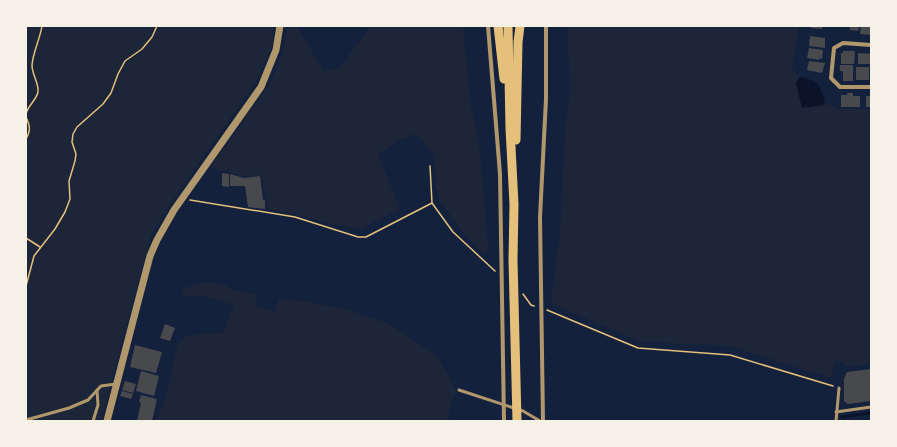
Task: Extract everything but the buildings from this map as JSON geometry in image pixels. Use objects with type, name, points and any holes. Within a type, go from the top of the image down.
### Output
[{"type":"main road","points":[[498,26],[510,128]]},
{"type":"main road","points":[[508,26],[510,128],[514,204]]},
{"type":"main road","points":[[516,420],[513,260],[518,42],[520,26]]},
{"type":"street","points":[[107,421],[150,256],[160,235],[182,199],[261,87],[276,50],[280,26]]},
{"type":"street","points":[[488,26],[500,174],[504,421]]},
{"type":"street","points":[[541,421],[540,217],[546,99],[546,26]]},
{"type":"street","points":[[871,45],[843,43],[834,48],[831,78],[840,87],[871,87]]},
{"type":"lane","points":[[26,420],[69,408],[88,400],[101,386],[116,384]]},
{"type":"lane","points":[[836,421],[838,388]]},
{"type":"lane","points":[[93,421],[98,405],[97,390]]},
{"type":"lane","points":[[459,390],[523,411],[541,421]]},
{"type":"lane","points":[[836,412],[871,407]]},
{"type":"path","points":[[26,139],[31,127],[26,115],[28,107],[37,97],[38,91],[32,68],[42,26]]},
{"type":"path","points":[[26,286],[34,256],[55,229],[65,212],[70,199],[69,181],[76,154],[72,142],[73,134],[77,127],[103,104],[111,93],[118,74],[125,61],[142,49],[152,37],[157,26]]},
{"type":"path","points":[[430,166],[432,203],[453,232],[502,276]]},
{"type":"path","points":[[182,199],[295,217],[358,237],[366,237],[432,203]]},
{"type":"path","points":[[26,238],[40,247]]},
{"type":"path","points":[[522,293],[531,305],[638,348],[730,355],[838,388]]},
{"type":"shaded area","points":[[26,26],[274,26],[273,43],[256,82],[164,213],[151,236],[101,421],[26,421]]},
{"type":"shaded area","points":[[287,26],[296,26],[324,71],[338,69],[371,26],[463,26],[470,101],[479,142],[488,249],[483,253],[465,236],[437,197],[434,154],[416,134],[398,141],[378,154],[400,209],[360,229],[322,222],[295,214],[268,209],[261,175],[244,176],[210,168],[270,84],[283,50]]},
{"type":"shaded area","points":[[567,26],[799,26],[792,68],[800,77],[796,83],[802,107],[830,104],[837,109],[871,109],[871,364],[848,367],[836,359],[830,378],[730,346],[642,342],[556,306],[551,301],[560,233],[565,134],[570,86]]},
{"type":"shaded area","points":[[800,77],[812,80],[818,85],[821,89],[825,105],[802,108],[796,83]]},
{"type":"shaded area","points":[[207,282],[226,285],[232,290],[254,294],[256,296],[255,305],[274,312],[279,299],[309,302],[345,309],[389,324],[437,356],[457,391],[450,405],[450,421],[156,421],[166,397],[177,346],[186,336],[223,333],[234,305],[205,296],[183,296],[182,290],[195,284]]},
{"type":"waterway","points":[[842,417],[871,413]]}]
